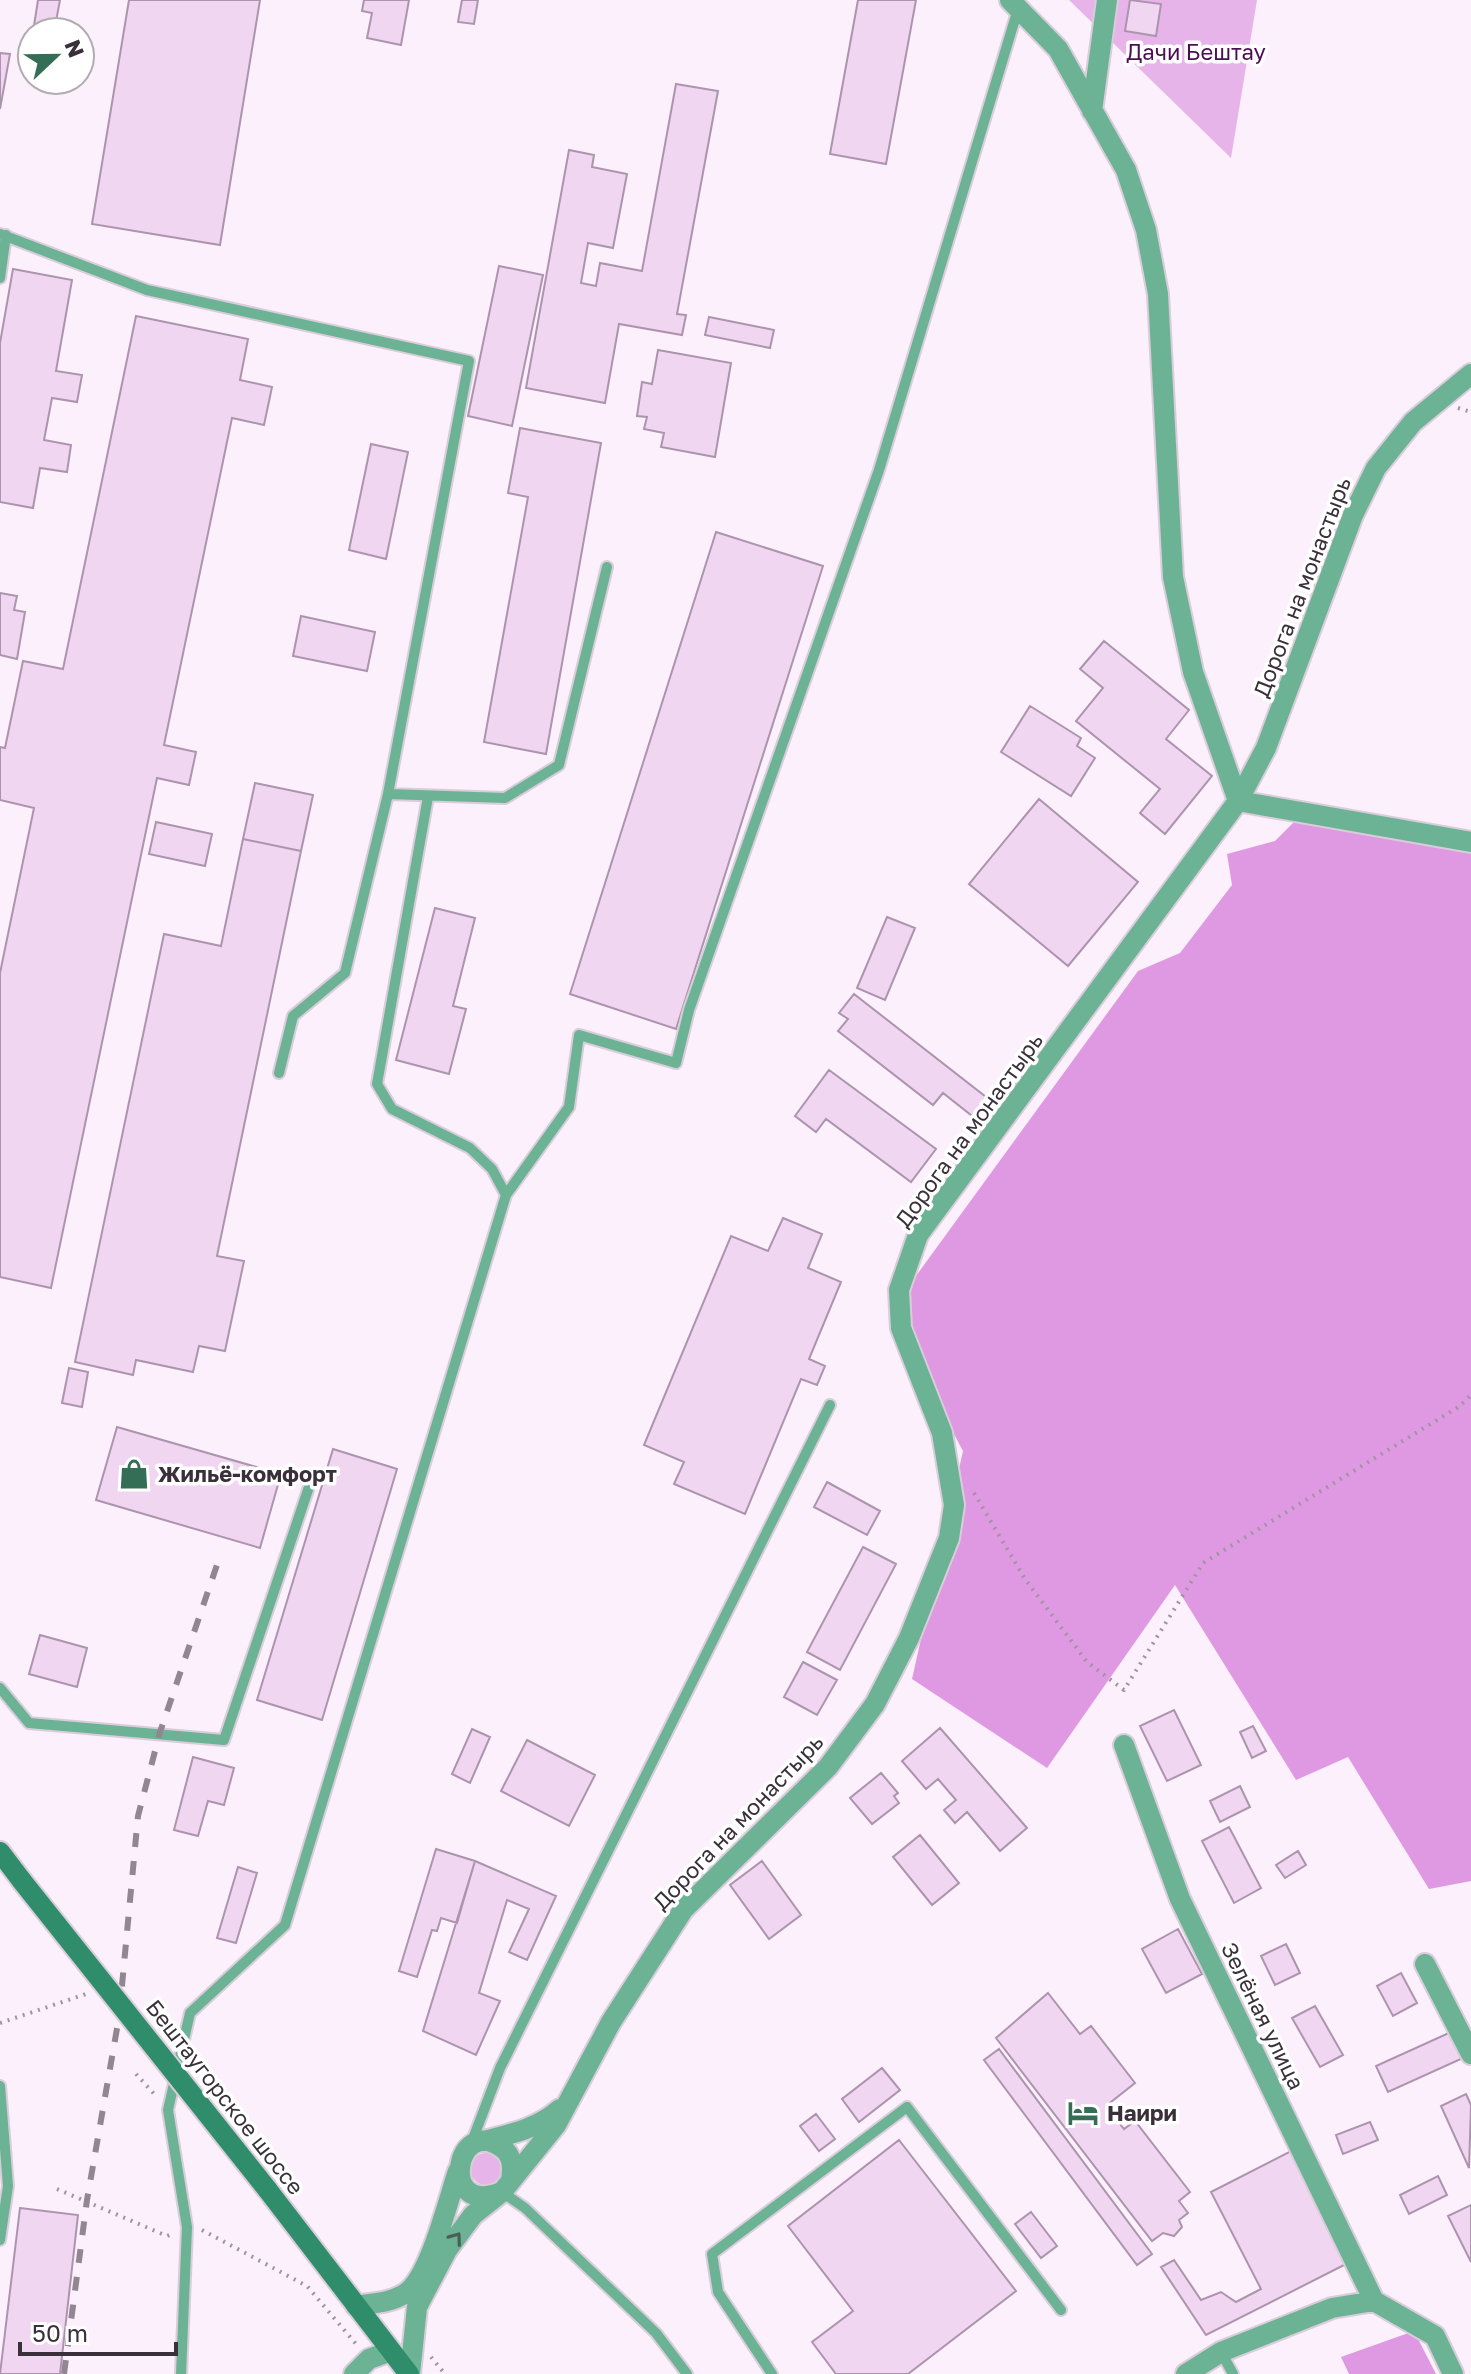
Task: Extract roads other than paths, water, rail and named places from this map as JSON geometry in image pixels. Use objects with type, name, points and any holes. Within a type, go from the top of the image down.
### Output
[{"type":"main road","name":"Бештаугорское шоссе","points":[[0,1852],[409,2374]]},
{"type":"street","points":[[1092,111],[1107,0]]},
{"type":"street","points":[[1014,5],[1058,49],[1126,170],[1146,230],[1158,294],[1173,577],[1193,672],[1238,801],[1471,842]]},
{"type":"street","name":"Дорога на монастырь","points":[[409,2374],[417,2307],[447,2250],[473,2215],[506,2186],[556,2125],[611,2022],[683,1910],[828,1767],[875,1704],[909,1638],[949,1538],[954,1505],[942,1433],[901,1328],[899,1290],[918,1235],[1238,801],[1266,748],[1353,515],[1376,468],[1413,422],[1471,374]]},
{"type":"street","name":"Зелёная улица","points":[[1124,1745],[1180,1899],[1374,2301]]},
{"type":"street","points":[[1425,1964],[1471,2054]]},
{"type":"street","points":[[356,2306],[388,2301],[408,2292],[422,2273],[461,2157],[477,2144],[550,2118],[572,2098]]},
{"type":"street","points":[[458,2171],[463,2185],[474,2194],[488,2197],[506,2186],[513,2167],[509,2153],[498,2144],[477,2144]]},
{"type":"street","points":[[1186,2374],[1221,2352],[1332,2308],[1374,2301],[1435,2336],[1453,2374]]},
{"type":"street","points":[[354,2374],[369,2359],[391,2351]]},
{"type":"lane","points":[[181,2374],[186,2224],[168,2110],[190,2013],[285,1925],[506,1195],[569,1107],[579,1035],[676,1063],[689,1010],[879,470],[1014,5]]},
{"type":"lane","points":[[0,278],[3,234],[147,290],[469,361],[388,794],[345,973],[293,1016],[279,1073]]},
{"type":"lane","points":[[388,794],[505,798],[559,765],[607,567]]},
{"type":"lane","points":[[428,797],[377,1084],[392,1109],[470,1148],[492,1169],[506,1195]]},
{"type":"lane","points":[[477,2144],[500,2068],[830,1405]]},
{"type":"lane","points":[[0,1688],[29,1723],[177,1733],[224,1740],[312,1478]]},
{"type":"lane","points":[[0,2086],[8,2186],[0,2240]]},
{"type":"lane","points":[[772,2374],[718,2292],[712,2254],[907,2107],[1061,2310]]},
{"type":"lane","points":[[506,2186],[525,2208],[656,2333],[687,2374]]},
{"type":"lane","points":[[1221,2352],[1233,2374]]},
{"type":"railway","points":[[64,2374],[87,2200],[119,2017],[138,1816],[160,1732],[220,1556]]},
{"type":"place","name":"Жильё-комфорт","points":[[134,1474]]},
{"type":"place","name":"Наири","points":[[1083,2113]]},
{"type":"park label","name":"Дачи Бештау","points":[[1196,52]]}]
